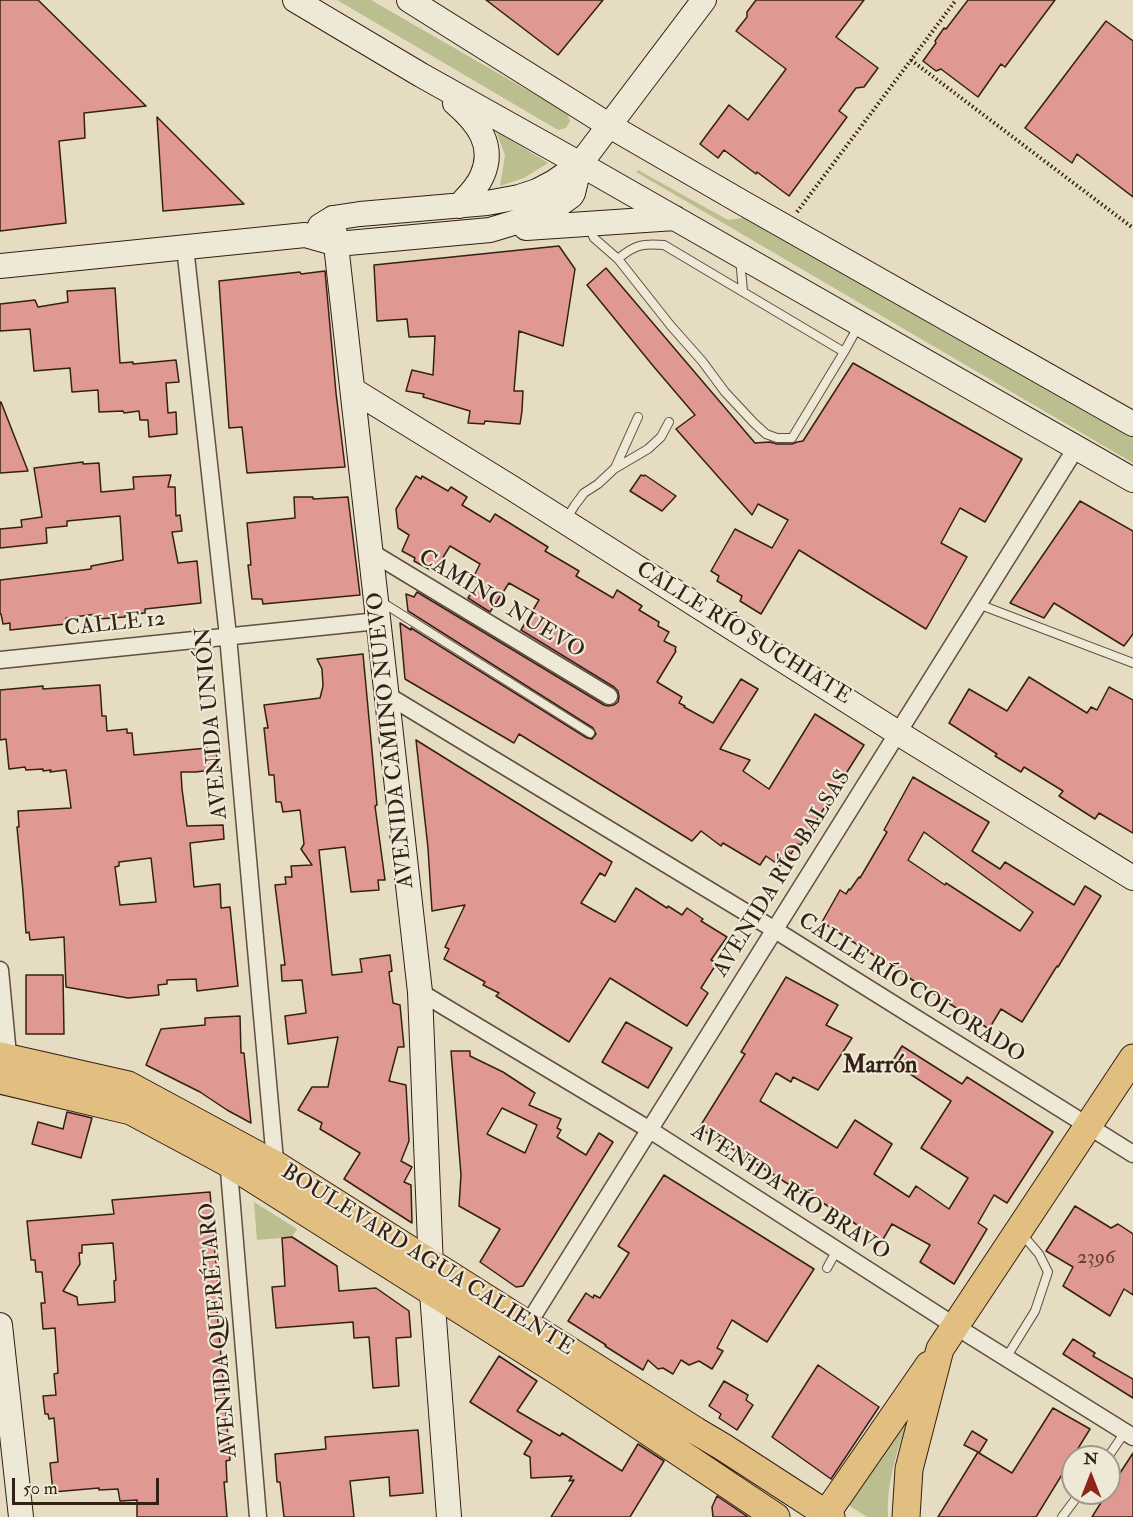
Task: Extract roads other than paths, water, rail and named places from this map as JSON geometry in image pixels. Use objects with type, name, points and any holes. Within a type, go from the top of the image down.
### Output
[{"type":"main road","points":[[295,0],[420,75],[1133,480]]},
{"type":"main road","points":[[409,0],[610,126],[1133,424]]},
{"type":"main road","points":[[305,235],[333,218],[487,203],[519,197],[554,182],[580,164],[704,0]]},
{"type":"main road","points":[[420,75],[464,111],[482,132],[486,147],[486,163],[482,176],[459,206]]},
{"type":"main road","points":[[490,230],[549,212],[571,196],[580,164]]},
{"type":"main road","name":"AVENIDA CAMINO NUEVO","points":[[333,218],[420,992],[432,1293],[449,1517]]},
{"type":"main road","points":[[0,266],[305,235],[336,244],[490,230],[675,218]]},
{"type":"main road","name":"CALLE RÍO SUCHIATE","points":[[353,390],[1133,878]]},
{"type":"main road","points":[[828,1515],[1133,1058]]},
{"type":"main road","name":"BOULEVARD AGUA CALIENTE","points":[[4,1069],[128,1085],[227,1151],[278,1195],[562,1374],[776,1517]]},
{"type":"main road","name":"BOULEVARD AGUA CALIENTE","points":[[227,1151],[276,1165],[828,1515]]},
{"type":"main road","points":[[0,1325],[21,1517]]},
{"type":"main road","points":[[906,1517],[909,1469],[939,1349]]},
{"type":"street","name":"AVENIDA UNIÓN","points":[[184,247],[228,636],[278,1195]]},
{"type":"street","name":"AVENIDA RÍO BALSAS","points":[[528,1324],[1076,448]]},
{"type":"street","name":"CAMINO NUEVO","points":[[371,552],[609,696]]},
{"type":"street","name":"CALLE 12","points":[[0,660],[228,636],[377,610]]},
{"type":"street","name":"CALLE RÍO COLORADO","points":[[387,695],[775,930],[1133,1154]]},
{"type":"street","points":[[0,970],[4,1069]]},
{"type":"street","name":"AVENIDA RÍO BRAVO","points":[[420,992],[650,1130],[955,1326],[1129,1434]]},
{"type":"street","name":"AVENIDA QUERÉTARO","points":[[227,1151],[258,1517]]},
{"type":"lane","points":[[586,224],[594,238],[618,260],[725,392],[766,434],[777,438],[792,438],[859,324]]},
{"type":"lane","points":[[618,260],[637,245],[650,243],[664,245],[844,352]]},
{"type":"lane","points":[[740,256],[743,291]]},
{"type":"lane","points":[[614,469],[638,417]]},
{"type":"lane","points":[[565,522],[584,494],[614,469],[648,449],[661,437],[669,422]]},
{"type":"lane","points":[[978,604],[1133,663]]},
{"type":"lane","points":[[377,610],[590,733]]},
{"type":"lane","points":[[1006,1358],[1035,1311],[1048,1272],[1039,1254],[1018,1230]]},
{"type":"lane","points":[[827,1268],[837,1250]]},
{"type":"district","name":"Marrón","points":[[880,1067]]}]
